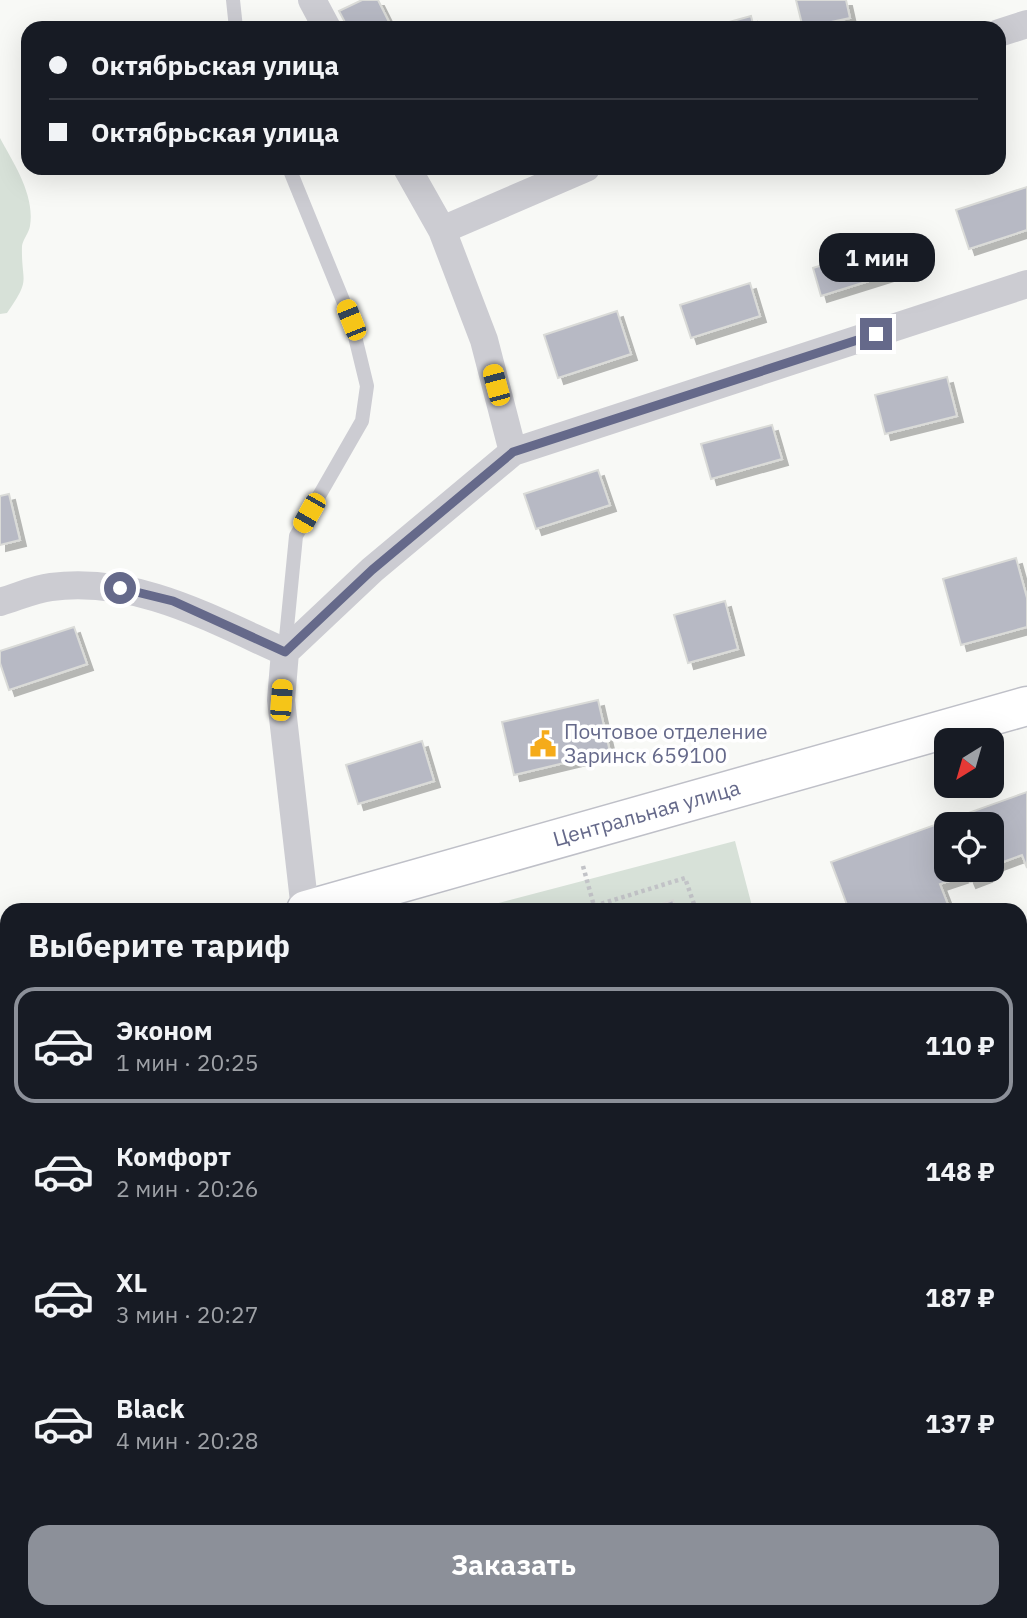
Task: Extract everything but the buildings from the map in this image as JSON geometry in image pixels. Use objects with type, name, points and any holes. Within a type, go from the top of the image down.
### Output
[{"type":"street","points":[[312,0],[323,21]]},
{"type":"street","points":[[1006,31],[1027,24]]},
{"type":"street","points":[[411,175],[442,230],[484,340],[513,452]]},
{"type":"street","points":[[442,230],[570,175]]},
{"type":"street","points":[[304,903],[281,700],[285,652],[372,570],[513,452],[1027,284]]},
{"type":"street","points":[[0,601],[49,587],[83,585],[120,588],[173,601],[285,652]]},
{"type":"street","name":"Центральная улица","points":[[330,903],[1027,706]]},
{"type":"lane","points":[[233,0],[235,21]]},
{"type":"lane","points":[[285,652],[296,536],[362,421],[367,386],[351,320],[292,175]]},
{"type":"path","points":[[585,876],[593,903]]},
{"type":"path","points":[[603,903],[685,877],[694,903]]},
{"type":"shaded area","points":[[0,138],[22,180],[31,214],[29,229],[22,246],[23,280],[20,293],[7,313],[0,314]]},
{"type":"shaded area","points":[[735,841],[751,903],[499,903]]},
{"type":"place","name":"Почтовое отделение Заринск 659100","points":[[543,744]]},
{"type":"route","points":[[120,588],[173,601],[285,652],[372,570],[513,452],[876,334]]}]
